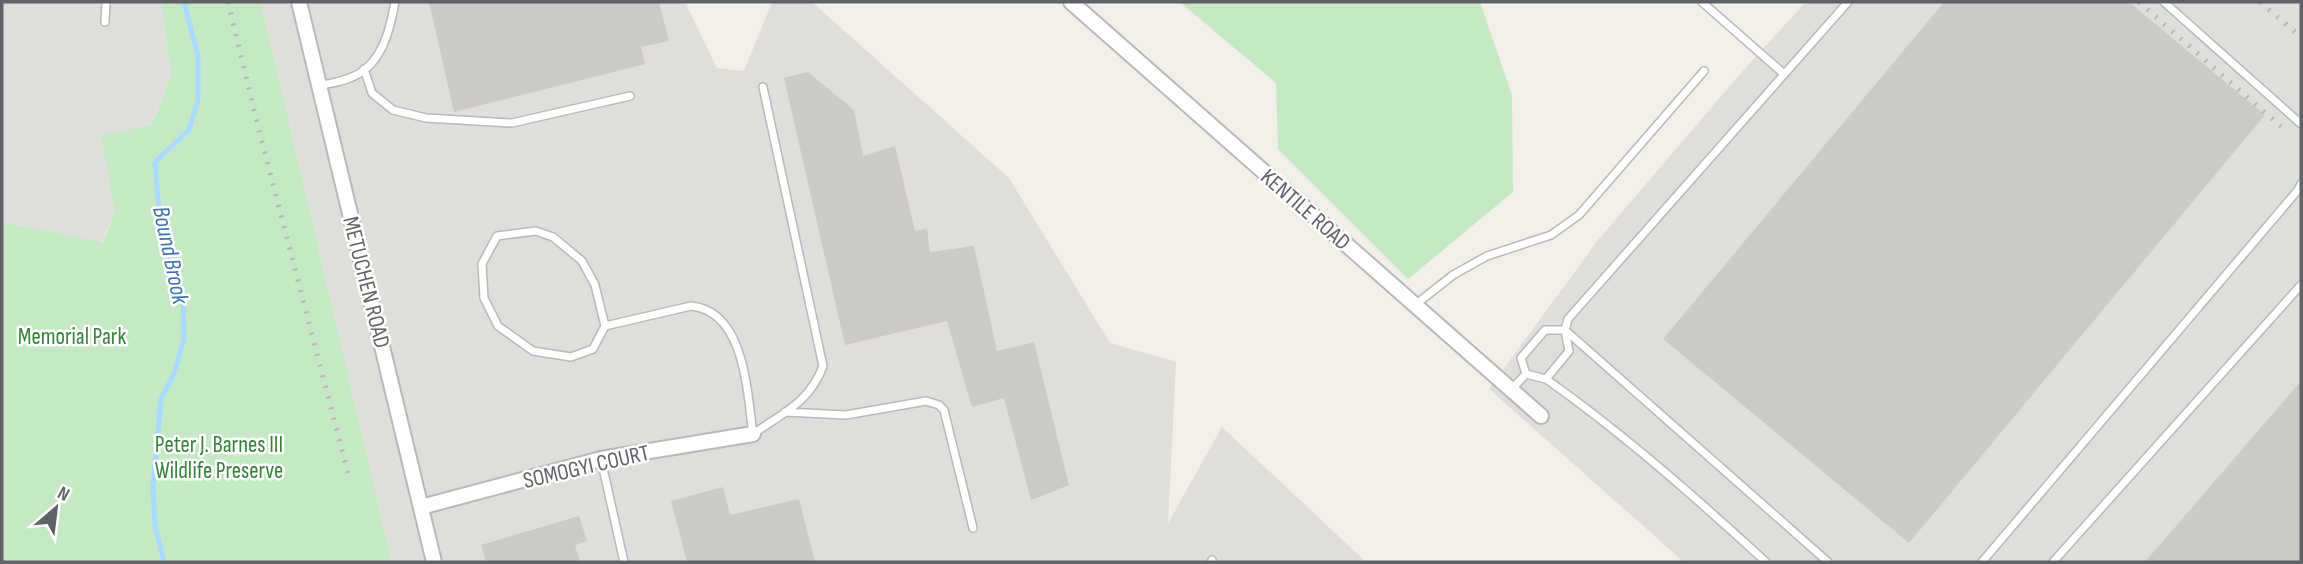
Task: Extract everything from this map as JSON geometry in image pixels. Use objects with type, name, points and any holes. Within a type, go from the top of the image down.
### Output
[{"type":"street","name":"METUCHEN ROAD","points":[[299,2],[435,562]]},
{"type":"street","name":"KENTILE ROAD","points":[[1071,2],[1541,416]]},
{"type":"street","name":"SOMOGYI COURT","points":[[421,507],[601,459],[753,434]]},
{"type":"lane","points":[[105,22],[106,2]]},
{"type":"lane","points":[[320,86],[354,77],[374,61],[389,33],[395,2]]},
{"type":"lane","points":[[1702,2],[1784,74]]},
{"type":"lane","points":[[1546,379],[1569,351],[1565,330],[1567,319],[1849,2]]},
{"type":"lane","points":[[2164,2],[2301,124]]},
{"type":"lane","points":[[364,69],[372,93],[393,110],[426,118],[512,123],[630,96]]},
{"type":"lane","points":[[1415,306],[1453,275],[1486,256],[1551,235],[1579,215],[1704,71]]},
{"type":"lane","points":[[605,326],[595,285],[582,261],[553,237],[536,231],[498,236],[482,264],[484,298],[498,326],[533,351],[571,357],[593,349],[605,326],[691,306],[712,312],[728,327],[736,344],[747,387],[753,434],[800,402],[817,382],[823,366],[763,87]]},
{"type":"lane","points":[[1982,562],[2300,188]]},
{"type":"lane","points":[[2053,562],[2301,285]]},
{"type":"lane","points":[[1526,374],[1521,358],[1545,330],[1565,330],[1828,562]]},
{"type":"lane","points":[[1511,390],[1526,374]]},
{"type":"lane","points":[[1526,374],[1546,379],[1590,411],[1704,505],[1766,562]]},
{"type":"lane","points":[[784,412],[846,415],[926,401],[939,405],[944,410],[973,528]]},
{"type":"lane","points":[[601,459],[624,562]]},
{"type":"shaded area","points":[[2,2],[161,2],[171,75],[102,242],[2,222]]},
{"type":"shaded area","points":[[261,2],[685,2],[717,68],[744,71],[772,2],[812,2],[1009,178],[1110,343],[1176,362],[1168,523],[1222,427],[1366,562],[392,562]]},
{"type":"shaded area","points":[[1806,2],[2301,2],[2301,562],[1684,562],[1489,389],[1598,240],[1746,67]]},
{"type":"green space","points":[[161,2],[261,2],[392,562],[2,562],[2,222],[103,242],[115,211],[101,135],[151,125],[171,75]]},
{"type":"green space","points":[[1180,2],[1480,2],[1512,95],[1513,192],[1408,279],[1278,149],[1276,83]]},
{"type":"building","points":[[429,2],[659,2],[669,41],[641,47],[645,64],[454,112]]},
{"type":"building","points":[[1944,2],[2129,2],[2265,115],[1909,543],[1663,339]]},
{"type":"building","points":[[808,72],[854,110],[863,156],[895,146],[915,231],[927,229],[930,252],[974,246],[997,351],[1034,342],[1069,485],[1031,500],[1004,398],[972,407],[947,321],[845,345],[784,78]]},
{"type":"building","points":[[2301,381],[2301,562],[2145,562]]},
{"type":"building","points":[[723,487],[730,515],[799,499],[815,562],[687,562],[671,501]]},
{"type":"building","points":[[579,516],[587,541],[575,545],[580,562],[486,562],[481,545]]},
{"type":"waterway","name":"Bound Brook","points":[[164,562],[155,525],[153,486],[161,399],[174,374],[184,339],[183,292],[165,246],[155,162],[189,130],[198,100],[198,56],[184,2]]},
{"type":"railway","points":[[228,2],[350,481]]},
{"type":"railway","points":[[2139,2],[2285,130]]},
{"type":"railway","points":[[2260,2],[2301,37]]},
{"type":"park label","name":"Memorial Park","points":[[72,336]]},
{"type":"park label","name":"Peter J. Barnes III Wildlife Preserve","points":[[219,457]]}]
